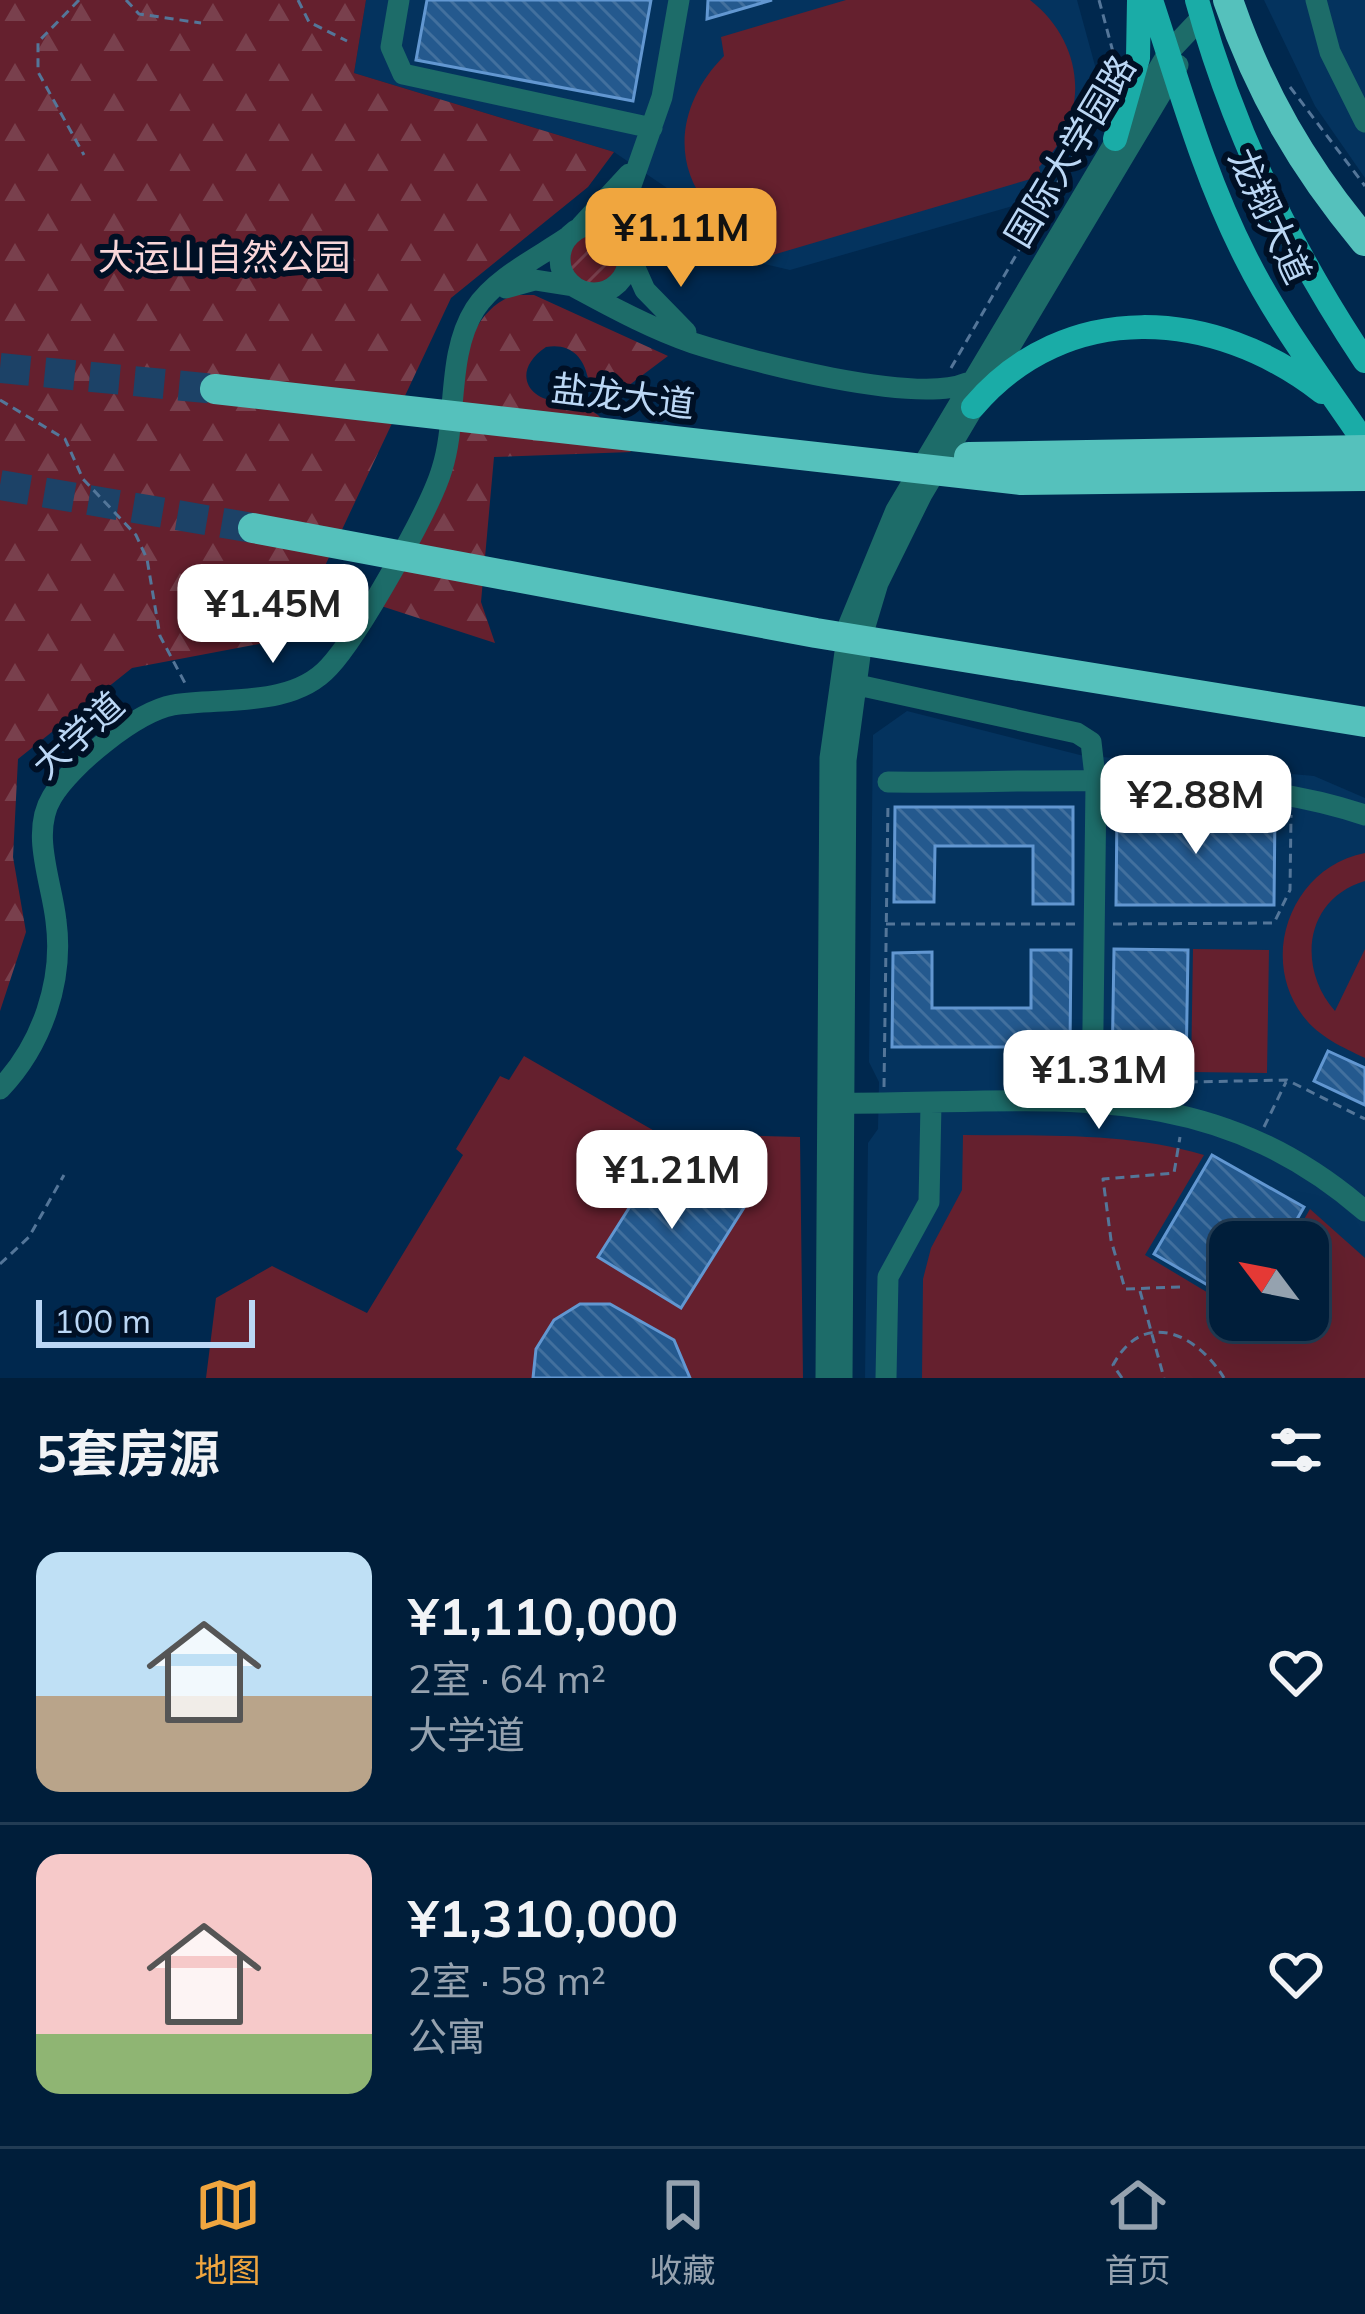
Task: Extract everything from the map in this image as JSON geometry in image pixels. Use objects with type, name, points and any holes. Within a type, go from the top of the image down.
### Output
[{"type":"highway","points":[[1209,6],[1249,62],[1276,117],[1365,241]]},
{"type":"highway","name":"盐龙大道","points":[[215,389],[1021,480],[1365,476]]},
{"type":"highway","points":[[805,456],[1092,457],[1365,446]]},
{"type":"highway","points":[[253,528],[1365,722]]},
{"type":"main road","points":[[1115,139],[1138,58],[1138,0]]},
{"type":"main road","name":"龙翔大道","points":[[1151,0],[1204,166],[1246,258],[1365,446]]},
{"type":"main road","name":"龙翔大道","points":[[1209,6],[1228,100],[1265,187],[1365,362]]},
{"type":"main road","points":[[970,395],[1043,350],[1090,331],[1135,324],[1186,329],[1245,348],[1307,381],[1346,414]]},
{"type":"street","points":[[398,0],[391,46],[403,74],[652,128]]},
{"type":"street","points":[[480,302],[573,233],[608,201],[636,164],[652,128],[679,0]]},
{"type":"street","points":[[1316,0],[1330,52],[1365,122]]},
{"type":"street","name":"国际大学园路","points":[[970,395],[1209,6]]},
{"type":"street","name":"国际大学园路","points":[[842,1378],[830,758],[846,682],[885,568],[970,395],[1115,139],[1171,64]]},
{"type":"street","points":[[480,302],[522,282],[577,289],[613,287],[626,271],[636,164]]},
{"type":"street","points":[[573,233],[598,225],[626,247],[658,308],[712,348]]},
{"type":"street","points":[[573,233],[561,268],[577,289],[712,348],[859,382],[970,395]]},
{"type":"street","name":"大学道","points":[[0,1089],[32,1044],[58,968],[43,843],[47,804],[59,786],[129,724],[168,706],[290,691],[329,668],[436,484],[449,440],[461,344],[480,302]]},
{"type":"street","points":[[846,682],[1085,736],[1095,752],[1092,1104]]},
{"type":"street","points":[[888,782],[1226,787],[1291,795],[1365,815]]},
{"type":"street","points":[[836,1103],[1092,1104],[1185,1112],[1259,1138],[1302,1161],[1365,1210]]},
{"type":"street","name":"国际大学园路","points":[[826,1378],[836,1103]]},
{"type":"street","points":[[886,1378],[888,1276],[928,1202],[931,1104]]},
{"type":"path","points":[[79,0],[38,42],[38,72],[84,155]]},
{"type":"path","points":[[126,0],[139,14],[201,23]]},
{"type":"path","points":[[298,0],[308,22],[347,41]]},
{"type":"path","points":[[938,391],[1106,101],[1113,52],[1099,0]]},
{"type":"path","points":[[1290,86],[1365,186]]},
{"type":"path","points":[[0,400],[65,439],[83,479],[136,535],[147,559],[160,636],[195,703]]},
{"type":"path","points":[[884,1104],[888,782]]},
{"type":"path","points":[[886,924],[1078,924],[1094,919],[1108,924],[1274,923],[1290,890],[1291,795]]},
{"type":"path","points":[[1259,1138],[1287,1080]]},
{"type":"path","points":[[1180,1287],[1126,1289],[1111,1240],[1103,1179],[1174,1173],[1190,1082],[1287,1080],[1365,1119]]},
{"type":"path","points":[[0,1264],[29,1237],[64,1175]]},
{"type":"path","points":[[1139,1289],[1164,1378]]},
{"type":"path","points":[[1122,1378],[1113,1364],[1118,1355],[1152,1334],[1196,1341],[1224,1378]]},
{"type":"shaded area","points":[[366,0],[1077,0],[1100,84],[1041,198],[790,270],[743,259],[667,188],[614,152],[354,73]]},
{"type":"shaded area","points":[[1264,0],[1365,0],[1365,178],[1315,106]]},
{"type":"shaded area","points":[[907,711],[1080,755],[1314,776],[1365,798],[1365,1378],[865,1378],[868,1143],[878,1129],[879,1082],[869,1062],[873,735]]},
{"type":"green space","name":"大运山自然公园","points":[[0,0],[366,0],[354,73],[614,152],[588,187],[451,298],[291,638],[132,668],[18,759],[13,857],[26,932],[0,1011]]},
{"type":"green space","points":[[846,0],[1030,0],[1062,37],[1071,59],[1074,104],[1068,126],[1039,167],[1041,176],[759,259],[752,237],[722,221],[696,187],[685,148],[690,109],[724,56],[721,37]]},
{"type":"green space","points":[[594,233],[613,240],[620,259],[613,278],[594,285],[575,278],[568,259],[575,240]]},
{"type":"green space","points":[[514,295],[534,295],[668,356],[616,395],[588,378],[583,363],[569,349],[546,347],[534,357],[526,378],[536,394],[574,400],[598,415],[631,452],[494,457],[481,602],[495,643],[375,604],[436,501],[457,384],[476,329],[492,309]]},
{"type":"green space","points":[[1365,853],[1365,881],[1329,903],[1313,937],[1312,956],[1315,975],[1335,1011],[1365,949],[1365,1058],[1331,1041],[1309,1023],[1290,993],[1283,968],[1284,942],[1301,895],[1318,876]]},
{"type":"green space","points":[[1193,949],[1269,950],[1267,1073],[1191,1072]]},
{"type":"green space","points":[[524,1056],[658,1133],[800,1137],[803,1378],[206,1378],[216,1298],[272,1266],[367,1313],[463,1155],[456,1149],[500,1076],[509,1080]]},
{"type":"green space","points":[[963,1135],[1115,1139],[1204,1155],[1145,1255],[1209,1293],[1209,1341],[1329,1341],[1329,1226],[1365,1258],[1365,1378],[922,1378],[923,1279],[931,1248],[962,1190]]},
{"type":"green space","points":[[1310,1209],[1323,1221],[1303,1221]]},
{"type":"building","points":[[427,0],[651,0],[633,101],[416,60]]},
{"type":"building","points":[[708,0],[772,0],[707,19]]},
{"type":"building","points":[[895,807],[1073,807],[1073,904],[1033,904],[1033,846],[935,846],[934,902],[894,902]]},
{"type":"building","points":[[1117,809],[1275,809],[1274,905],[1116,905]]},
{"type":"building","points":[[1114,949],[1188,950],[1186,1072],[1112,1071]]},
{"type":"building","points":[[1031,950],[1071,950],[1070,1047],[892,1047],[893,953],[932,952],[932,1008],[1031,1008]]},
{"type":"building","points":[[1328,1051],[1365,1068],[1365,1105],[1314,1081]]},
{"type":"building","points":[[1212,1155],[1304,1207],[1296,1221],[1209,1221],[1209,1286],[1154,1254]]},
{"type":"building","points":[[662,1156],[745,1206],[681,1308],[598,1257]]},
{"type":"building","points":[[580,1304],[610,1304],[674,1340],[690,1378],[533,1378],[536,1349],[554,1320]]},
{"type":"tunnel","points":[[0,368],[215,389]]},
{"type":"tunnel","points":[[0,485],[253,528]]}]
